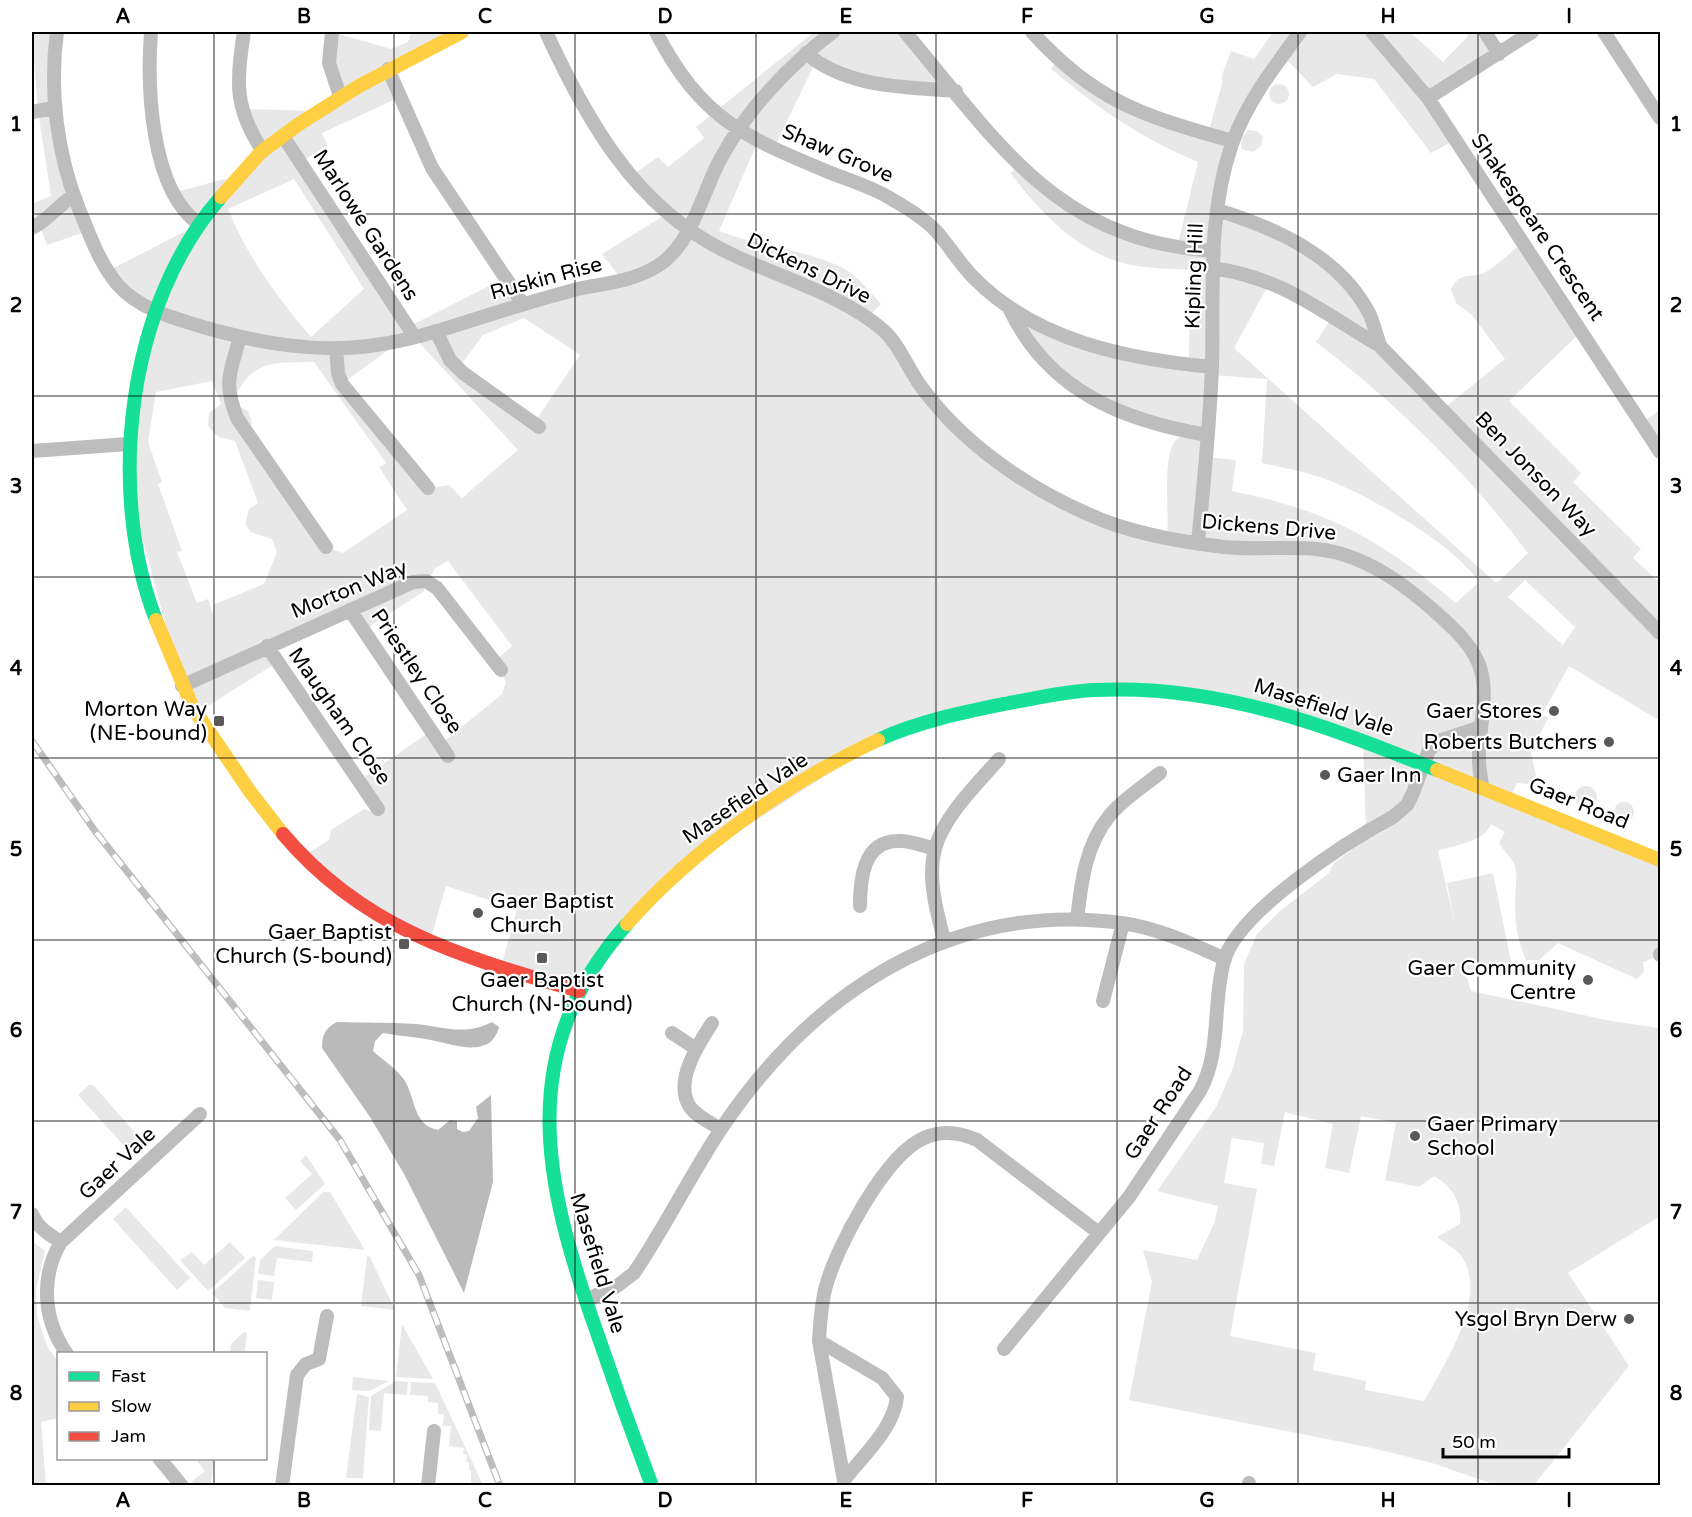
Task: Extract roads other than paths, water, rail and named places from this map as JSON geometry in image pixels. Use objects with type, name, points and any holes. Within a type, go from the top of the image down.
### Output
[{"type":"street","name":"Ruskin Rise","points":[[57,32],[53,64],[54,108],[74,195],[97,252],[118,285],[135,300],[155,311],[240,337],[275,345],[336,348],[375,345],[436,331],[523,304],[644,274],[663,263],[688,228],[721,157],[738,131],[806,52],[833,32]]},
{"type":"street","points":[[151,32],[149,51],[159,153],[177,202],[186,215],[199,224]]},
{"type":"street","points":[[244,32],[240,102],[248,129],[263,151]]},
{"type":"street","points":[[332,32],[329,63],[340,96]]},
{"type":"street","points":[[462,32],[340,96],[283,136],[263,151],[199,224],[176,264],[155,311],[138,358],[128,444],[129,488],[135,531],[152,610],[182,686],[259,805],[308,863],[360,905],[412,934],[579,991]]},
{"type":"street","name":"Dickens Drive","points":[[546,32],[577,97],[612,154],[654,201],[688,228],[722,250],[859,313],[885,331],[920,384],[950,421],[990,456],[1046,494],[1093,517],[1142,531],[1224,547],[1320,550],[1368,564],[1392,576],[1445,620],[1467,644],[1479,663],[1484,707],[1479,759],[1482,786]]},
{"type":"street","name":"Shaw Grove","points":[[656,32],[691,88],[714,112],[738,131],[890,198],[917,215],[936,231],[973,277],[1010,310],[1080,342],[1177,364],[1212,367]]},
{"type":"street","points":[[905,32],[1012,158],[1046,191],[1081,215],[1111,230],[1154,243],[1213,251]]},
{"type":"street","points":[[1032,32],[1073,73],[1125,107],[1232,141]]},
{"type":"street","name":"Kipling Hill","points":[[1197,542],[1208,435],[1212,367],[1213,251],[1222,176],[1232,141],[1253,101],[1300,32]]},
{"type":"street","name":"Shakespeare Crescent","points":[[1372,32],[1428,99],[1660,452]]},
{"type":"street","points":[[1485,32],[1499,54]]},
{"type":"street","points":[[1428,99],[1532,32]]},
{"type":"street","points":[[1604,32],[1660,118]]},
{"type":"street","points":[[806,52],[816,61],[841,74],[883,84],[956,91]]},
{"type":"street","points":[[388,69],[432,168],[523,304]]},
{"type":"street","points":[[32,112],[54,108]]},
{"type":"street","name":"Marlowe Gardens","points":[[283,136],[414,336]]},
{"type":"street","points":[[32,228],[45,222],[61,204],[74,195]]},
{"type":"street","name":"Ben Jonson Way","points":[[1217,210],[1286,235],[1310,251],[1358,296],[1370,316],[1380,346]]},
{"type":"street","name":"Ben Jonson Way","points":[[1212,268],[1245,273],[1285,288],[1380,346],[1660,633]]},
{"type":"street","name":"Shaw Grove","points":[[1010,310],[1031,348],[1078,392],[1150,423],[1208,435]]},
{"type":"street","points":[[436,331],[450,360],[463,373],[539,427]]},
{"type":"street","points":[[240,337],[228,386],[228,396],[237,418],[326,547]]},
{"type":"street","points":[[336,348],[338,373],[342,384],[428,489]]},
{"type":"street","points":[[32,451],[128,444]]},
{"type":"street","name":"Morton Way","points":[[182,686],[412,582],[426,581],[437,588],[501,670]]},
{"type":"street","name":"Priestley Close","points":[[350,610],[448,756]]},
{"type":"street","name":"Maugham Close","points":[[267,646],[378,809]]},
{"type":"street","name":"Masefield Vale","points":[[652,1485],[561,1228],[552,1178],[548,1137],[555,1061],[563,1029],[579,991],[613,938],[683,867],[784,794],[885,738],[956,714],[1091,690],[1166,690],[1221,697],[1277,709],[1482,786]]},
{"type":"street","points":[[1425,764],[1429,750],[1439,741],[1481,727]]},
{"type":"street","points":[[944,940],[933,898],[935,849],[952,815],[999,759]]},
{"type":"street","name":"Gaer Road","points":[[1004,1349],[1129,1197],[1210,1072],[1225,959],[1261,908],[1302,875],[1393,817],[1407,805],[1425,764]]},
{"type":"street","points":[[1077,921],[1082,877],[1094,838],[1111,814],[1160,773]]},
{"type":"street","name":"Gaer Road","points":[[1482,786],[1660,860]]},
{"type":"street","points":[[860,906],[860,880],[866,860],[874,851],[885,843],[899,840],[935,849]]},
{"type":"street","points":[[586,1300],[617,1286],[634,1273],[721,1129],[793,1040],[826,1009],[865,980],[944,940],[1041,920],[1123,923],[1174,937],[1225,959]]},
{"type":"street","points":[[1103,1001],[1123,923]]},
{"type":"street","points":[[712,1023],[689,1061],[686,1099],[694,1111],[721,1129]]},
{"type":"street","points":[[672,1033],[695,1048]]},
{"type":"street","name":"Gaer Vale","points":[[66,1352],[55,1331],[46,1292],[52,1257],[61,1242],[200,1114]]},
{"type":"street","points":[[845,1483],[819,1341],[820,1317],[826,1285],[860,1209],[910,1146],[923,1138],[940,1133],[960,1132],[977,1140],[1099,1233]]},
{"type":"street","points":[[32,1214],[36,1224],[44,1232],[61,1242]]},
{"type":"street","points":[[282,1485],[297,1375],[306,1364],[320,1359],[327,1316]]},
{"type":"street","points":[[819,1341],[882,1378],[897,1397],[896,1410],[884,1430],[845,1483]]},
{"type":"street","points":[[428,1485],[434,1431]]},
{"type":"street","points":[[161,1460],[182,1485]]},
{"type":"railway","points":[[32,741],[95,831],[340,1140],[419,1275],[500,1486]]},
{"type":"place","name":"Gaer Stores","points":[[1554,711]]},
{"type":"place","name":"Morton Way (NE-bound)","points":[[219,721]]},
{"type":"place","name":"Roberts Butchers","points":[[1609,742]]},
{"type":"place","name":"Gaer Inn","points":[[1325,775]]},
{"type":"place","name":"Gaer Baptist Church","points":[[478,913]]},
{"type":"place","name":"Gaer Baptist Church (S-bound)","points":[[404,944]]},
{"type":"place","name":"Gaer Baptist Church (N-bound)","points":[[542,958]]},
{"type":"place","name":"Gaer Community Centre","points":[[1588,980]]},
{"type":"place","name":"Gaer Primary School","points":[[1415,1136]]},
{"type":"place","name":"Ysgol Bryn Derw","points":[[1629,1319]]}]
